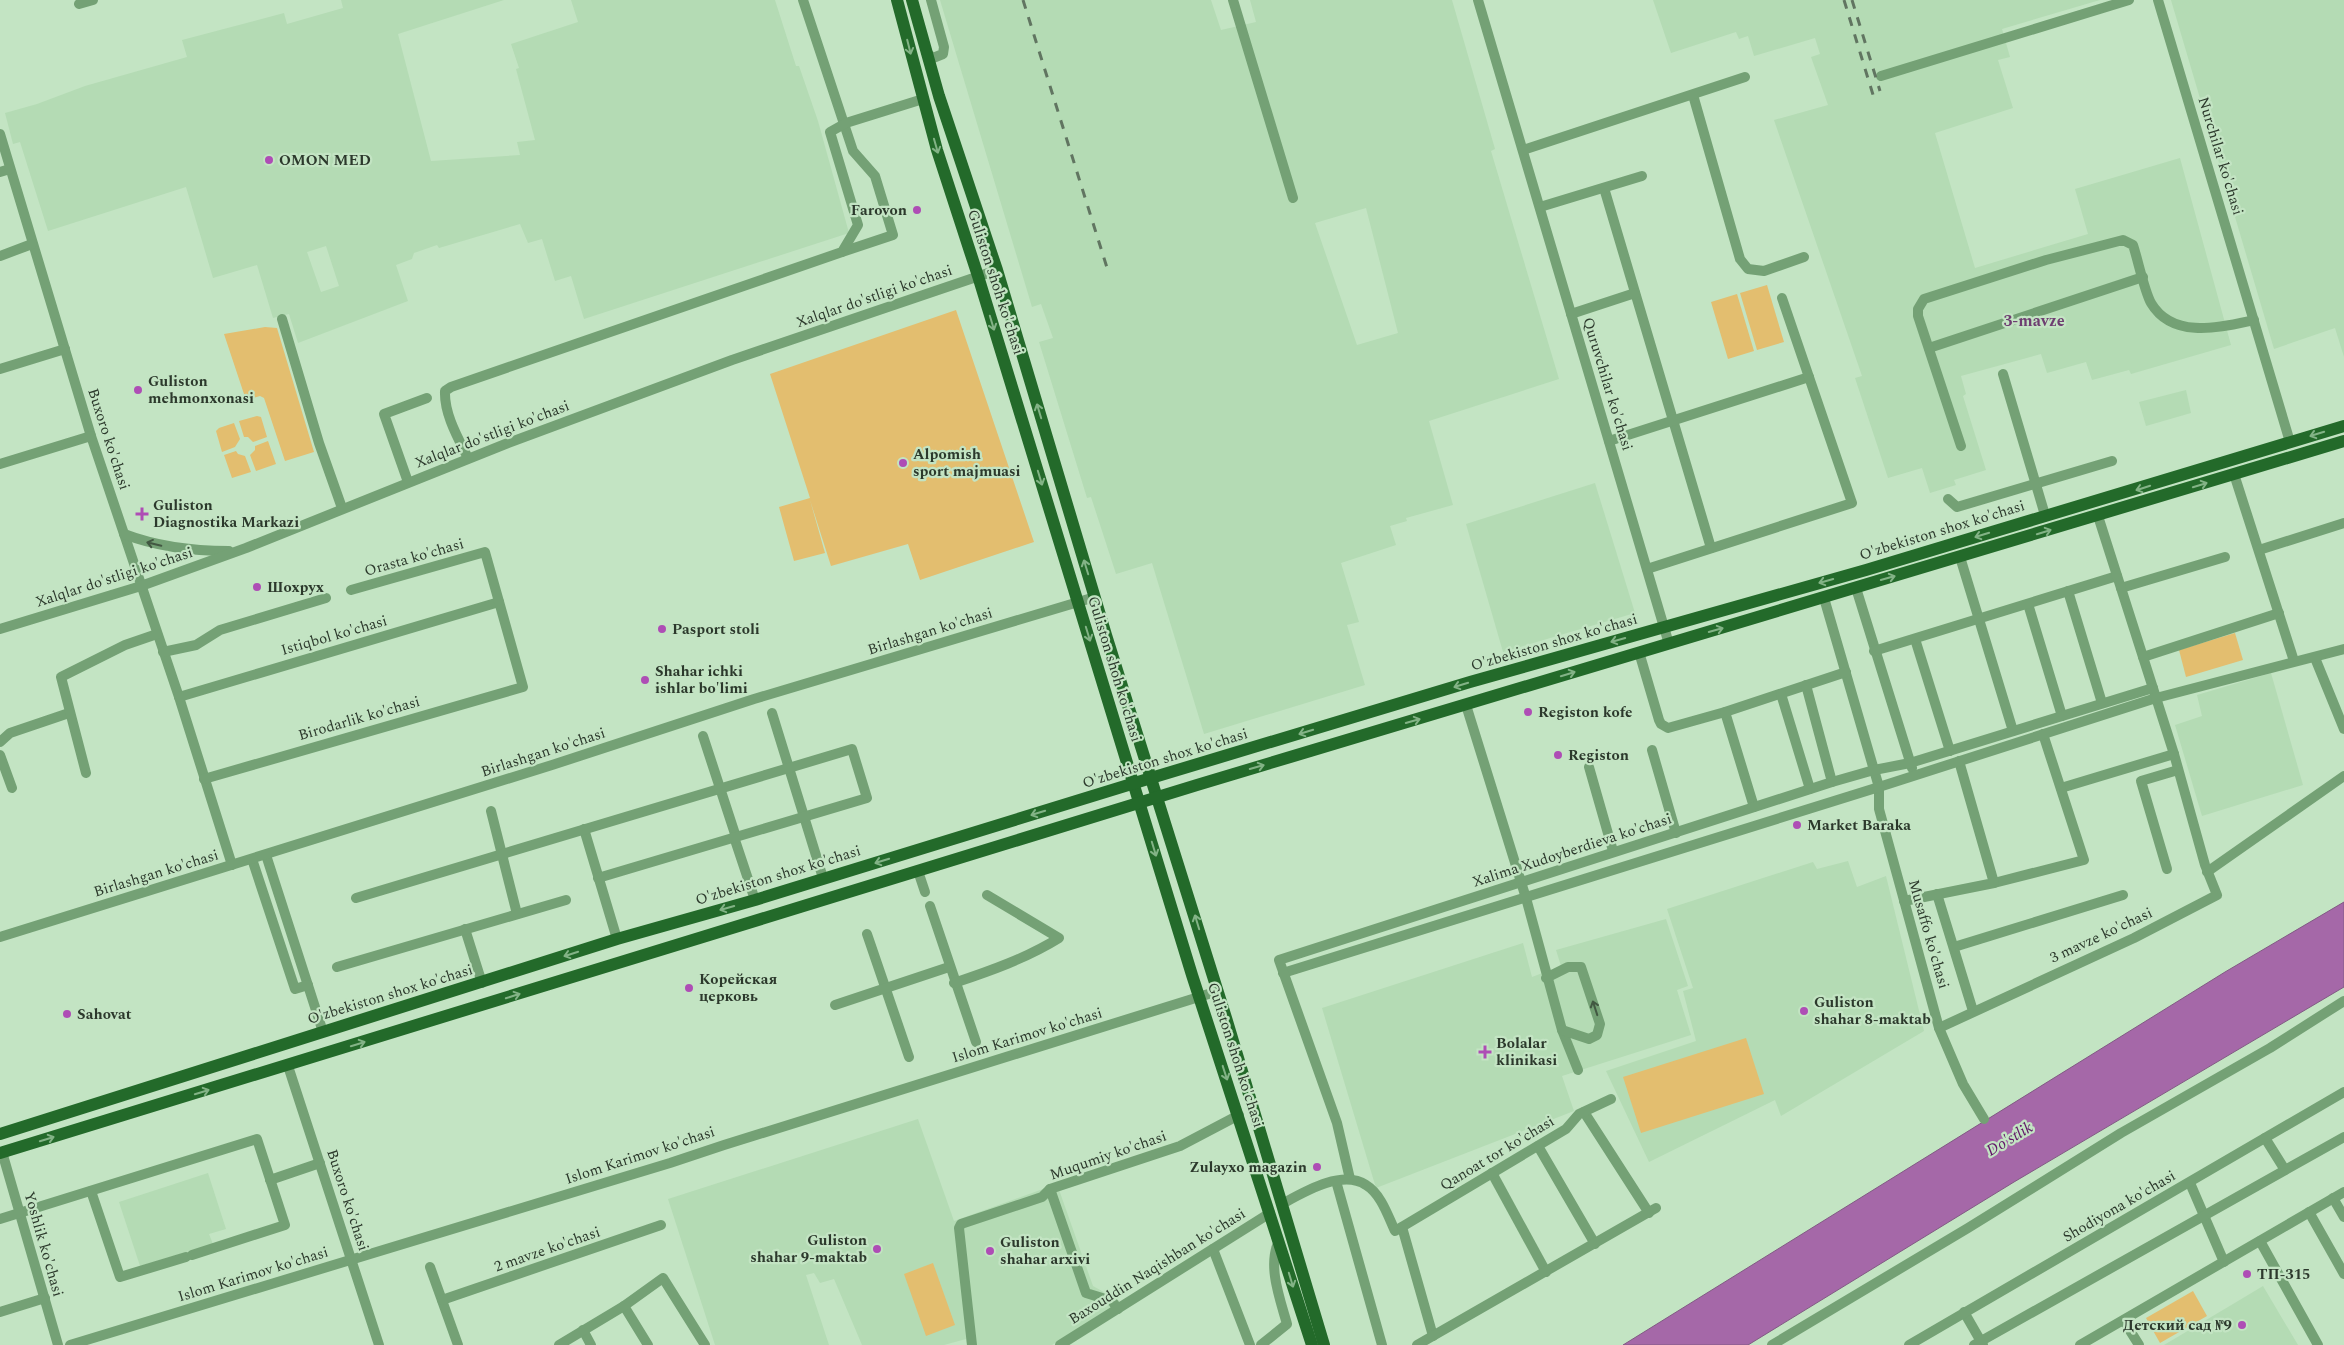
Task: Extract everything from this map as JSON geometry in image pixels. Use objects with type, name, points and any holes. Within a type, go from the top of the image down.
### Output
[{"type":"main road","name":"Guliston shoh ko'chasi","points":[[898,0],[936,150],[978,276],[1199,996],[1312,1345]]},
{"type":"main road","name":"Guliston shoh ko'chasi","points":[[912,0],[939,96],[997,270],[1095,597],[1218,991],[1324,1345]]},
{"type":"main road","name":"O'zbekiston shox ko'chasi","points":[[0,1134],[618,940],[755,900],[1133,783],[1470,682],[1866,570],[2344,426]]},
{"type":"main road","name":"O'zbekiston shox ko'chasi","points":[[1639,652],[2344,441]]},
{"type":"main road","points":[[1,1153],[1189,787],[1639,652]]},
{"type":"main road","points":[[1184,768],[1189,787]]},
{"type":"main road","points":[[1104,793],[1109,812]]},
{"type":"street","points":[[79,4],[93,0]]},
{"type":"street","points":[[468,458],[455,431],[444,401],[445,391],[451,387],[894,235],[875,176],[853,151],[846,123],[803,0]]},
{"type":"street","points":[[926,52],[933,58],[939,57],[943,54],[944,48],[932,0]]},
{"type":"street","points":[[1233,0],[1294,198]]},
{"type":"street","name":"Quruvchilar ko'chasi","points":[[1478,0],[1669,644]]},
{"type":"street","points":[[1881,76],[2129,0]]},
{"type":"street","name":"Nurchilar ko'chasi","points":[[2158,0],[2290,442]]},
{"type":"street","points":[[1523,150],[1745,76]]},
{"type":"street","points":[[1693,94],[1740,259],[1748,269],[1764,271],[1804,257]]},
{"type":"street","points":[[842,252],[858,225],[830,132],[846,123],[922,99]]},
{"type":"street","name":"Buxoro ko'chasi","points":[[0,134],[5,171],[32,244],[91,436],[232,865]]},
{"type":"street","points":[[1540,207],[1642,176]]},
{"type":"street","points":[[1604,188],[1711,548]]},
{"type":"street","points":[[1961,446],[1918,310],[1924,299],[2046,260],[2123,240],[2133,245],[2151,303],[2175,323],[2204,328],[2254,320]]},
{"type":"street","points":[[0,256],[32,244]]},
{"type":"street","name":"Xalqlar do'stligi ko'chasi","points":[[0,629],[141,586],[238,551],[468,458],[732,360],[997,270]]},
{"type":"street","points":[[1929,348],[2143,277]]},
{"type":"street","points":[[1571,314],[1636,293]]},
{"type":"street","points":[[1647,569],[1852,503],[1782,298]]},
{"type":"street","points":[[282,319],[319,443],[342,508]]},
{"type":"street","points":[[0,369],[65,349]]},
{"type":"street","points":[[2003,374],[2045,516]]},
{"type":"street","points":[[1609,441],[1809,377]]},
{"type":"street","points":[[408,482],[384,414],[427,398]]},
{"type":"street","points":[[0,464],[91,436]]},
{"type":"street","points":[[1948,499],[1958,506],[2112,462]]},
{"type":"street","points":[[2234,474],[2294,662]]},
{"type":"street","name":"3 mavze ko'chasi","points":[[1939,1028],[2134,938],[2217,895],[2207,872],[2174,754],[2098,516]]},
{"type":"street","points":[[2259,550],[2344,523]]},
{"type":"street","points":[[124,534],[166,546],[202,551],[238,551]]},
{"type":"street","name":"Orasta ko'chasi","points":[[351,590],[485,552],[499,602]]},
{"type":"street","points":[[1960,557],[2013,731]]},
{"type":"street","points":[[2121,588],[2225,557]]},
{"type":"street","points":[[1874,651],[2118,576]]},
{"type":"street","points":[[1856,588],[1914,776]]},
{"type":"street","points":[[2068,591],[2102,703]]},
{"type":"street","name":"Birlashgan ko'chasi","points":[[0,937],[543,768],[754,699],[1095,597]]},
{"type":"street","points":[[163,652],[196,645],[220,630],[326,598]]},
{"type":"street","name":"Musaffo ko'chasi","points":[[1824,598],[1879,787],[1879,809],[1939,1028],[1963,1084],[1984,1120]]},
{"type":"street","name":"Birodarlik ko'chasi","points":[[204,779],[523,687],[499,602]]},
{"type":"street","name":"Istiqbol ko'chasi","points":[[178,697],[499,602]]},
{"type":"street","points":[[2028,604],[2062,716]]},
{"type":"street","points":[[2143,657],[2279,613]]},
{"type":"street","points":[[86,773],[61,677],[125,645],[157,634]]},
{"type":"street","points":[[1915,638],[1950,751]]},
{"type":"street","points":[[2154,693],[2315,658],[2344,649]]},
{"type":"street","points":[[1639,652],[1658,720],[1664,727],[1672,727],[1726,712],[1846,672]]},
{"type":"street","points":[[2315,658],[2344,729]]},
{"type":"street","points":[[1806,685],[1832,782]]},
{"type":"street","name":"Xalima Xudoyberdieva ko'chasi","points":[[2154,693],[2043,734],[1914,776],[1283,973],[1279,960],[1613,851],[1676,833],[1832,782],[1874,770],[1910,763],[2102,703],[2154,693]]},
{"type":"street","points":[[1782,694],[1810,789]]},
{"type":"street","points":[[1466,705],[1526,898],[1546,978],[1562,1030],[1578,1070]]},
{"type":"street","points":[[1726,712],[1754,807]]},
{"type":"street","points":[[0,742],[10,733],[69,713]]},
{"type":"street","points":[[772,714],[823,878]]},
{"type":"street","points":[[1904,901],[1994,883],[2084,860],[2043,734]]},
{"type":"street","points":[[703,736],[755,900]]},
{"type":"street","points":[[356,898],[852,749],[867,798],[598,878]]},
{"type":"street","points":[[1652,750],[1676,833]]},
{"type":"street","points":[[2062,788],[2174,754]]},
{"type":"street","points":[[0,755],[12,788]]},
{"type":"street","points":[[1960,761],[1994,883]]},
{"type":"street","points":[[1589,767],[1613,851]]},
{"type":"street","points":[[2167,869],[2141,781],[2178,770]]},
{"type":"street","points":[[2207,872],[2344,776]]},
{"type":"street","points":[[492,811],[517,914]]},
{"type":"street","points":[[584,830],[618,940]]},
{"type":"street","points":[[266,855],[323,1032]]},
{"type":"street","points":[[252,859],[295,989],[308,985]]},
{"type":"street","points":[[918,871],[925,892]]},
{"type":"street","points":[[1937,894],[1974,1011]]},
{"type":"street","points":[[954,983],[990,972],[1042,949],[1059,938],[987,895]]},
{"type":"street","name":"3 mavze ko'chasi","points":[[1954,947],[2123,895]]},
{"type":"street","points":[[337,967],[566,900]]},
{"type":"street","points":[[930,906],[954,983],[976,1042]]},
{"type":"street","points":[[465,928],[482,983]]},
{"type":"street","points":[[867,934],[909,1057]]},
{"type":"street","points":[[1546,978],[1568,967],[1578,966],[1582,968],[1600,1024],[1597,1035],[1589,1039],[1562,1030]]},
{"type":"street","points":[[835,1005],[886,990],[949,967]]},
{"type":"street","points":[[1283,973],[1336,1123],[1350,1179]]},
{"type":"street","name":"Islom Karimov ko'chasi","points":[[70,1345],[670,1163],[1218,991]]},
{"type":"street","points":[[1772,1345],[1968,1228],[2121,1133],[2270,1048],[2344,1001]]},
{"type":"street","name":"Buxoro ko'chasi","points":[[288,1066],[379,1345]]},
{"type":"street","name":"Shodiyona ko'chasi","points":[[1909,1345],[2344,1092]]},
{"type":"street","name":"Qanoat tor ko'chasi","points":[[1398,1229],[1566,1130],[1579,1114],[1611,1099]]},
{"type":"street","points":[[1417,1345],[1653,1211],[1584,1112]]},
{"type":"street","name":"Muqumiy ko'chasi","points":[[972,1345],[959,1228],[961,1224],[1042,1197],[1050,1189],[1180,1146],[1239,1115]]},
{"type":"street","points":[[1964,1312],[1979,1344],[2344,1137]]},
{"type":"street","points":[[2265,1138],[2286,1170]]},
{"type":"street","points":[[0,1219],[257,1139],[284,1225],[120,1277],[91,1191]]},
{"type":"street","points":[[1538,1146],[1595,1244]]},
{"type":"street","name":"Yoshlik ko'chasi","points":[[1,1153],[58,1345]]},
{"type":"street","points":[[270,1180],[320,1163]]},
{"type":"street","points":[[1492,1173],[1546,1272]]},
{"type":"street","points":[[1282,1204],[1336,1181],[1350,1179],[1367,1185],[1381,1202],[1398,1229],[1433,1336]]},
{"type":"street","points":[[1336,1181],[1382,1345]]},
{"type":"street","points":[[2190,1183],[2224,1262]]},
{"type":"street","points":[[1050,1189],[1086,1293],[1112,1301],[1118,1309]]},
{"type":"street","points":[[2080,1345],[2344,1192]]},
{"type":"street","points":[[2333,1198],[2344,1217]]},
{"type":"street","name":"Baxouddin Naqishban ko'chasi","points":[[1060,1345],[1270,1212]]},
{"type":"street","points":[[2309,1212],[2344,1274]]},
{"type":"street","name":"2 mavze ko'chasi","points":[[442,1300],[661,1225]]},
{"type":"street","points":[[1260,1345],[1287,1324],[1278,1289],[1274,1252],[1279,1240]]},
{"type":"street","points":[[2260,1241],[2318,1345]]},
{"type":"street","points":[[1213,1249],[1250,1345]]},
{"type":"street","points":[[430,1267],[458,1345]]},
{"type":"street","points":[[559,1345],[624,1306],[663,1278],[705,1345]]},
{"type":"street","points":[[0,1312],[45,1298]]},
{"type":"street","points":[[624,1306],[648,1345]]},
{"type":"street","points":[[2124,1321],[2140,1345]]},
{"type":"street","points":[[583,1330],[591,1345]]},
{"type":"shaded area","points":[[341,0],[504,0],[398,34],[431,161],[520,155],[517,142],[535,140],[516,69],[519,68],[511,44],[578,22],[571,0],[775,0],[796,66],[799,66],[818,121],[849,233],[584,319],[571,276],[555,281],[542,239],[528,243],[520,224],[439,248],[437,245],[414,253],[412,259],[396,265],[408,301],[298,343],[289,314],[273,318],[257,265],[213,278],[186,187],[48,231],[20,142],[13,144],[5,113],[37,104],[85,86],[187,57],[182,40],[284,13],[287,24],[343,8]],"holes":[[[326,246],[339,286],[321,292],[307,252]]]},
{"type":"shaded area","points":[[940,0],[1211,0],[1221,30],[1256,22],[1250,0],[1452,0],[1495,149],[1491,151],[1559,379],[1429,421],[1453,505],[1406,518],[1407,521],[1390,526],[1396,545],[1341,563],[1359,622],[1347,625],[1365,685],[1204,734],[1152,563],[1116,574],[1091,497],[1087,498],[1039,342],[1053,338],[1041,304],[1032,307]],"holes":[[[1366,208],[1398,333],[1357,345],[1315,223]]]},
{"type":"shaded area","points":[[1653,0],[2100,0],[2002,29],[2010,57],[1998,60],[2013,108],[1935,133],[1975,268],[2088,234],[2075,189],[2180,158],[2231,345],[2131,374],[2129,370],[2092,380],[2086,362],[2047,373],[2041,354],[1961,376],[1966,394],[1963,396],[1986,470],[1954,480],[1956,485],[1930,493],[1922,468],[1888,478],[1855,378],[1862,376],[1774,120],[1828,105],[1811,57],[1820,54],[1815,38],[1754,56],[1748,36],[1739,39],[1736,32],[1671,53]]},
{"type":"shaded area","points":[[2171,0],[2344,0],[2344,357],[2335,328],[2274,349]]},
{"type":"shaded area","points":[[1767,285],[1784,342],[1757,350],[1740,293]]},
{"type":"shaded area","points":[[1737,294],[1754,351],[1728,359],[1711,302]]},
{"type":"shaded area","name":"Alpomish sport majmuasi","points":[[956,310],[1034,542],[920,580],[908,544],[831,566],[810,500],[825,553],[794,561],[779,507],[810,498],[770,374]]},
{"type":"shaded area","points":[[265,327],[277,328],[314,452],[285,461],[264,398],[260,396],[246,400],[224,334]]},
{"type":"shaded area","points":[[2186,390],[2191,413],[2146,426],[2139,402]]},
{"type":"shaded area","points":[[257,416],[261,417],[267,437],[253,442],[248,437],[244,437],[239,421]]},
{"type":"shaded area","points":[[234,423],[240,439],[235,447],[222,452],[216,431],[219,428]]},
{"type":"shaded area","points":[[268,441],[276,464],[256,471],[250,455],[255,450],[255,446]]},
{"type":"shaded area","points":[[236,451],[238,454],[245,456],[251,472],[232,478],[224,455]]},
{"type":"shaded area","points":[[1595,483],[1635,613],[1503,652],[1466,524]]},
{"type":"shaded area","points":[[2235,633],[2243,660],[2186,677],[2179,650]]},
{"type":"shaded area","points":[[2271,673],[2303,785],[2202,816],[2175,725],[2202,716],[2197,695]]},
{"type":"shaded area","name":"Guliston shahar 8-maktab","points":[[1848,861],[1857,887],[1886,876],[1924,1031],[1781,1116],[1775,1100],[1649,1162],[1606,1071],[1696,1041],[1683,991],[1693,988],[1667,909],[1813,862],[1817,869]]},
{"type":"shaded area","name":"Bolalar klinikasi","points":[[1666,919],[1688,986],[1677,990],[1691,1035],[1562,1076],[1574,1111],[1376,1188],[1322,1008],[1523,943],[1532,977],[1561,966],[1556,950]]},
{"type":"shaded area","points":[[1746,1038],[1764,1094],[1641,1133],[1623,1077]]},
{"type":"shaded area","points":[[918,1119],[954,1221],[1057,1184],[1093,1286],[1120,1301],[1052,1345],[967,1345],[966,1339],[944,1345],[862,1345],[834,1279],[820,1283],[814,1273],[806,1275],[829,1345],[715,1345],[668,1199]]},
{"type":"shaded area","points":[[208,1173],[226,1229],[209,1234],[213,1244],[140,1266],[119,1202]]},
{"type":"shaded area","points":[[933,1263],[955,1325],[926,1336],[904,1274]]},
{"type":"shaded area","name":"Детский сад №9","points":[[2263,1286],[2298,1345],[2164,1345],[2233,1304]]},
{"type":"shaded area","points":[[2193,1291],[2207,1316],[2160,1343],[2146,1318]]},
{"type":"water","name":"Do'stlik","points":[[2344,902],[2344,987],[2014,1182],[1748,1345],[1623,1345],[2225,972]]},
{"type":"railway","points":[[1023,0],[1109,274]]},
{"type":"railway","points":[[1844,0],[1874,98]]},
{"type":"railway","points":[[1852,0],[1880,91]]},
{"type":"place","name":"OMON MED","points":[[269,160]]},
{"type":"place","name":"Farovon","points":[[917,210]]},
{"type":"place","name":"Guliston mehmonxonasi","points":[[138,390]]},
{"type":"place","name":"Alpomish sport majmuasi","points":[[903,463]]},
{"type":"place","name":"Guliston Diagnostika Markazi","points":[[142,514]]},
{"type":"place","name":"Шохрух","points":[[257,587]]},
{"type":"place","name":"Pasport stoli","points":[[662,629]]},
{"type":"place","name":"Shahar ichki ishlar bo'limi","points":[[645,680]]},
{"type":"place","name":"Registon kofe","points":[[1528,712]]},
{"type":"place","name":"Registon","points":[[1558,755]]},
{"type":"place","name":"Market Baraka","points":[[1797,825]]},
{"type":"place","name":"Корейская церковь","points":[[689,988]]},
{"type":"place","name":"Guliston shahar 8-maktab","points":[[1804,1011]]},
{"type":"place","name":"Sahovat","points":[[67,1014]]},
{"type":"place","name":"Bolalar klinikasi","points":[[1485,1052]]},
{"type":"place","name":"Zulayxo magazin","points":[[1317,1167]]},
{"type":"place","name":"Guliston shahar 9-maktab","points":[[877,1249]]},
{"type":"place","name":"Guliston shahar arxivi","points":[[990,1251]]},
{"type":"place","name":"ТП-315","points":[[2247,1274]]},
{"type":"place","name":"Детский сад №9","points":[[2242,1325]]},
{"type":"district","name":"3-mavze","points":[[2034,320]]}]
